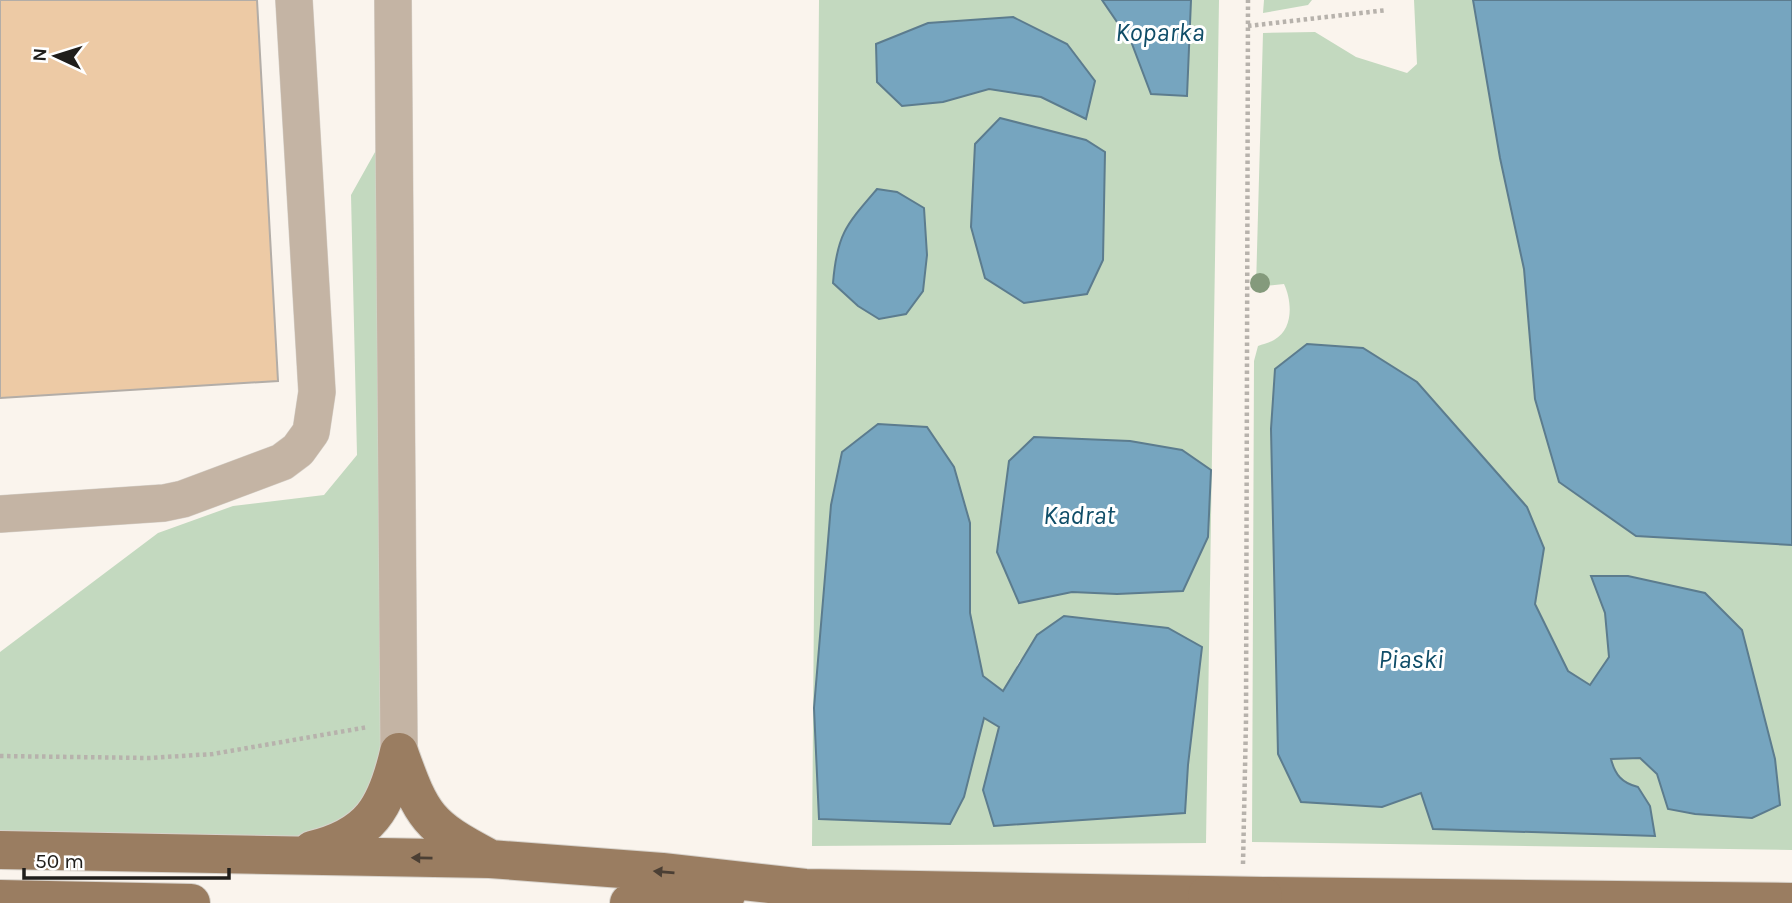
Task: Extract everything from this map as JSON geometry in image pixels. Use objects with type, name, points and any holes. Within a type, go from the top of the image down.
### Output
[{"type":"main road","points":[[290,856],[328,846],[368,824],[382,804],[393,780],[399,737]]},
{"type":"main road","points":[[399,737],[416,799],[433,823],[446,834],[490,859]]},
{"type":"main road","points":[[0,850],[490,859],[662,872],[805,888],[1207,895],[1252,885],[1792,902]]},
{"type":"main road","points":[[629,903],[805,888]]},
{"type":"main road","points":[[0,899],[191,903]]},
{"type":"street","points":[[0,514],[144,505],[183,499],[282,462],[298,450],[312,432],[317,392],[294,0]]},
{"type":"street","points":[[393,0],[399,737]]},
{"type":"path","points":[[1248,0],[1247,707],[1252,885]]},
{"type":"path","points":[[1248,26],[1388,10]]},
{"type":"path","points":[[0,756],[149,758],[399,737]]},
{"type":"green space","points":[[819,0],[1102,0],[1133,44],[1151,94],[1187,96],[1191,0],[1219,0],[1206,843],[812,846]],"holes":[[[1095,81],[1085,118],[1041,97],[989,89]],[[971,227],[1024,303],[985,278]],[[1034,437],[1130,441],[1182,450],[1211,470],[1208,537],[1183,591],[1117,594],[1072,592],[1019,602]],[[842,452],[970,523],[970,613],[983,676],[1004,691],[1020,660],[1188,765],[1185,813],[983,791],[999,726],[984,718],[972,761],[819,819],[814,708],[831,505]]]},
{"type":"green space","points":[[1264,0],[1312,0],[1308,5],[1263,13]]},
{"type":"green space","points":[[1414,0],[1473,0],[1500,158],[1524,269],[1535,399],[1636,536],[1792,545],[1792,850],[1252,842],[1254,361],[1258,346],[1274,340],[1285,329],[1290,306],[1284,284],[1256,287],[1263,33],[1315,32],[1356,57],[1407,73],[1417,64]],"holes":[[[1275,369],[1544,548],[1535,604],[1568,671],[1590,685],[1609,657],[1605,613],[1592,577],[1742,630],[1774,759],[1780,805],[1657,774],[1640,758],[1611,759],[1620,778],[1638,787],[1650,806],[1654,835],[1421,793],[1382,807],[1278,754],[1271,429]]]},
{"type":"green space","points":[[379,145],[380,771],[363,801],[342,820],[295,840],[0,831],[0,652],[158,533],[233,506],[324,495],[357,455],[351,195]]},
{"type":"water","name":"Koparka","points":[[1102,0],[1191,0],[1187,96],[1151,94],[1132,44]]},
{"type":"water","points":[[1473,0],[1792,0],[1792,545],[1636,536],[1559,482],[1535,399],[1524,269],[1500,158]]},
{"type":"water","points":[[1013,17],[1067,44],[1095,81],[1086,119],[1041,97],[989,89],[943,102],[902,106],[877,82],[876,44],[928,23]]},
{"type":"water","points":[[1000,118],[1086,140],[1105,152],[1103,260],[1087,294],[1024,303],[985,278],[971,227],[975,144]]},
{"type":"water","points":[[877,189],[897,192],[924,208],[927,255],[923,291],[906,314],[879,319],[858,306],[833,283],[837,253],[845,231]]},
{"type":"water","name":"Piaski","points":[[1307,344],[1363,348],[1417,382],[1527,507],[1544,548],[1535,604],[1568,671],[1590,685],[1609,657],[1605,613],[1591,576],[1628,576],[1705,593],[1742,630],[1775,759],[1780,805],[1752,818],[1668,809],[1657,774],[1640,758],[1611,759],[1620,778],[1638,787],[1650,806],[1655,836],[1433,829],[1421,793],[1382,807],[1301,802],[1278,754],[1271,429],[1275,369]]},
{"type":"water","points":[[878,424],[927,427],[954,467],[970,523],[970,613],[983,676],[1003,691],[1037,635],[1064,616],[1168,628],[1202,647],[1185,813],[994,826],[983,790],[999,727],[984,718],[964,797],[950,824],[819,819],[814,708],[831,505],[842,452]]},
{"type":"water","name":"Kadrat","points":[[1034,437],[1130,441],[1182,450],[1211,470],[1208,537],[1183,591],[1117,594],[1072,592],[1019,603],[997,552],[1009,461]]},
{"type":"building","points":[[0,0],[257,0],[278,381],[0,398]]}]
